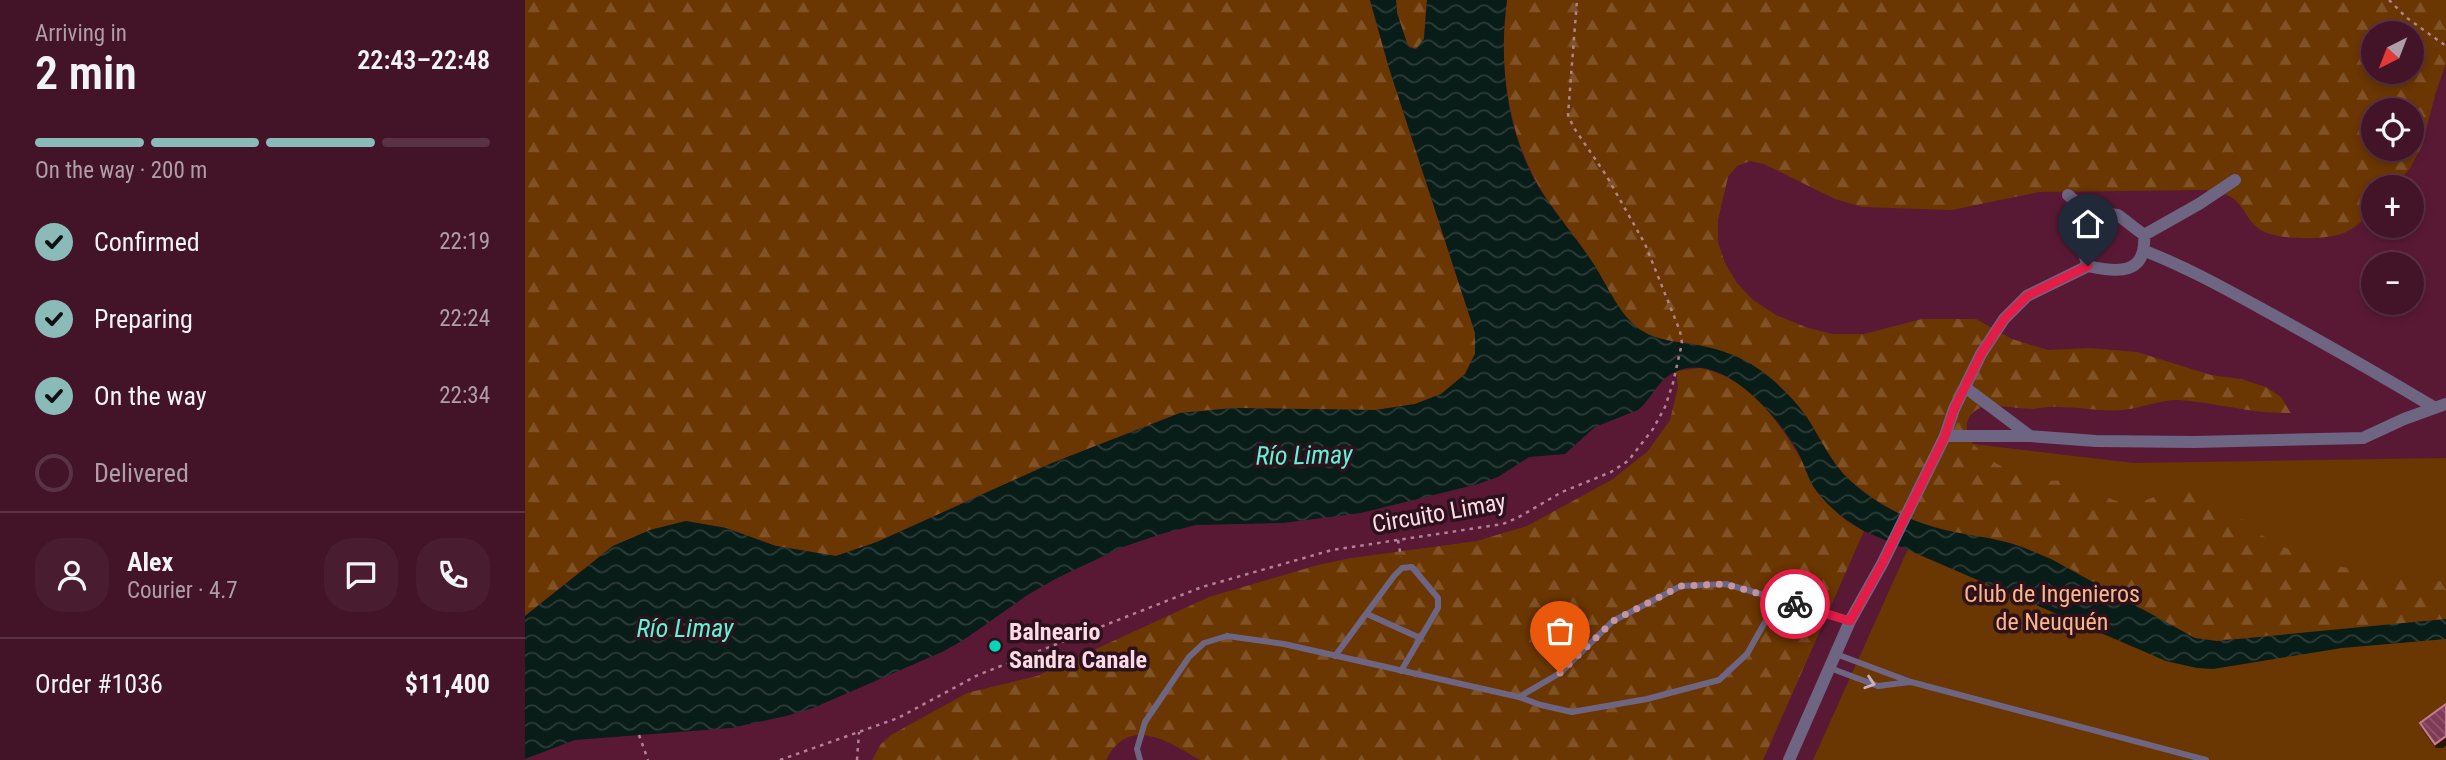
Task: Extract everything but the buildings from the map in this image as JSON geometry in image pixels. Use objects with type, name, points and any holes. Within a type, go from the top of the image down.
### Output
[{"type":"street","points":[[2144,235],[2235,180]]},
{"type":"street","points":[[2068,195],[2089,221]]},
{"type":"street","points":[[1789,760],[1850,621],[1882,564],[1945,436],[1954,409],[1981,354],[2004,319],[2027,296],[2088,266],[2113,271],[2130,267],[2140,261],[2145,251],[2144,235],[2118,215],[2100,213],[2089,221],[2082,234],[2083,255],[2088,266]]},
{"type":"street","points":[[2145,251],[2179,264],[2440,406]]},
{"type":"street","points":[[1966,388],[2030,436]]},
{"type":"street","points":[[1945,436],[2030,436],[2096,441],[2182,442],[2363,438],[2440,406]]},
{"type":"lane","points":[[1335,656],[1402,568],[1412,567],[1438,598],[1438,608],[1401,671]]},
{"type":"lane","points":[[1519,697],[1560,673],[1613,621],[1681,586],[1725,584],[1850,621]]},
{"type":"lane","points":[[1140,760],[1137,749],[1145,722],[1189,657],[1204,643],[1227,636],[1284,644],[1519,697],[1572,712],[1647,699],[1719,680],[1747,654],[1777,599]]},
{"type":"lane","points":[[1367,614],[1420,638]]},
{"type":"lane","points":[[1836,654],[1911,682],[2207,760]]},
{"type":"lane","points":[[1829,668],[1878,686],[1911,682]]},
{"type":"path","name":"Circuito Limay","points":[[780,760],[906,714],[978,676],[1202,587],[1313,554],[1510,522],[1562,492],[1620,468],[1636,452],[1659,418],[1670,395],[1682,343],[1680,331],[1645,244],[1568,115],[1577,0]]},
{"type":"path","points":[[2389,0],[2407,18],[2446,46]]},
{"type":"path","points":[[1398,540],[1402,568]]},
{"type":"path","points":[[857,760],[859,732]]},
{"type":"path","points":[[639,735],[648,760]]},
{"type":"green space","points":[[525,0],[1370,0],[1389,68],[1475,333],[1475,354],[1465,374],[1441,394],[1415,404],[1376,410],[1234,408],[1180,413],[1052,463],[877,542],[836,556],[776,546],[726,528],[686,521],[650,530],[613,546],[525,616]]},
{"type":"green space","points":[[1396,0],[1427,0],[1424,39],[1416,49],[1407,43],[1397,13]]},
{"type":"green space","points":[[1507,0],[2446,0],[2446,63],[2424,138],[2424,98],[2361,98],[2361,161],[2414,161],[2404,175],[2361,175],[2361,221],[2339,234],[2329,237],[2290,238],[2267,233],[2255,226],[2232,198],[2205,190],[2039,192],[1952,210],[1862,207],[1835,199],[1764,164],[1750,161],[1737,166],[1728,177],[1718,220],[1718,242],[1725,263],[1737,283],[1753,300],[1776,315],[1808,328],[1833,334],[1864,334],[1922,319],[1976,319],[2012,339],[2048,350],[2090,348],[2137,352],[2211,375],[2241,379],[2266,387],[2281,397],[2291,413],[2263,412],[2180,400],[2115,410],[1991,406],[1980,408],[1970,416],[1967,431],[1972,442],[1983,453],[2006,469],[2023,476],[2045,481],[2073,482],[2113,500],[2127,503],[2146,500],[2177,488],[2198,490],[2217,498],[2263,536],[2301,554],[2378,575],[2446,581],[2446,619],[2206,641],[2177,630],[2045,555],[2010,543],[1925,524],[1899,514],[1875,500],[1845,476],[1801,410],[1786,392],[1765,374],[1721,352],[1651,336],[1636,327],[1623,313],[1531,171],[1514,124],[1505,75]]},
{"type":"green space","points":[[1700,368],[1725,376],[1763,405],[1834,509],[1864,531],[1763,760],[1200,760],[1163,740],[1138,735],[1126,738],[1115,746],[1106,760],[872,760],[881,744],[891,735],[967,693],[1037,676],[1209,597],[1318,565],[1477,541],[1527,526],[1613,479],[1648,451],[1670,420],[1678,387],[1676,371]]},
{"type":"green space","name":"Club de Ingenieros de Neuquén","points":[[1956,442],[2134,463],[2446,458],[2446,760],[1813,760]]},
{"type":"water","name":"Río Limay","points":[[1370,0],[1396,0],[1397,13],[1407,43],[1409,47],[1416,49],[1424,39],[1427,0],[1507,0],[1504,25],[1505,75],[1513,125],[1521,149],[1543,194],[1593,263],[1625,315],[1638,328],[1652,336],[1721,351],[1744,360],[1764,373],[1801,409],[1847,478],[1882,505],[1923,524],[2012,544],[2051,559],[2195,638],[2217,641],[2446,619],[2446,639],[2342,648],[2213,669],[2166,661],[1857,527],[1837,513],[1820,496],[1797,450],[1762,404],[1729,378],[1711,370],[1693,368],[1669,375],[1638,410],[1595,427],[1565,454],[1529,457],[1498,477],[1478,484],[1361,513],[1283,523],[1196,525],[1123,547],[1029,594],[942,652],[813,708],[731,728],[575,740],[525,759],[525,616],[613,546],[650,530],[686,521],[726,528],[776,546],[836,556],[877,542],[1052,463],[1180,413],[1234,408],[1376,410],[1415,404],[1441,394],[1465,374],[1475,354],[1475,333],[1389,68]]},
{"type":"way so far","points":[[1560,673],[1613,621],[1681,586],[1725,584],[1795,604]]},
{"type":"place","name":"Balneario Sandra Canale","points":[[995,646]]},
{"type":"route","points":[[1795,604],[1850,621],[1882,564],[1945,436],[1954,409],[1981,354],[2004,319],[2027,296],[2088,266]]}]
